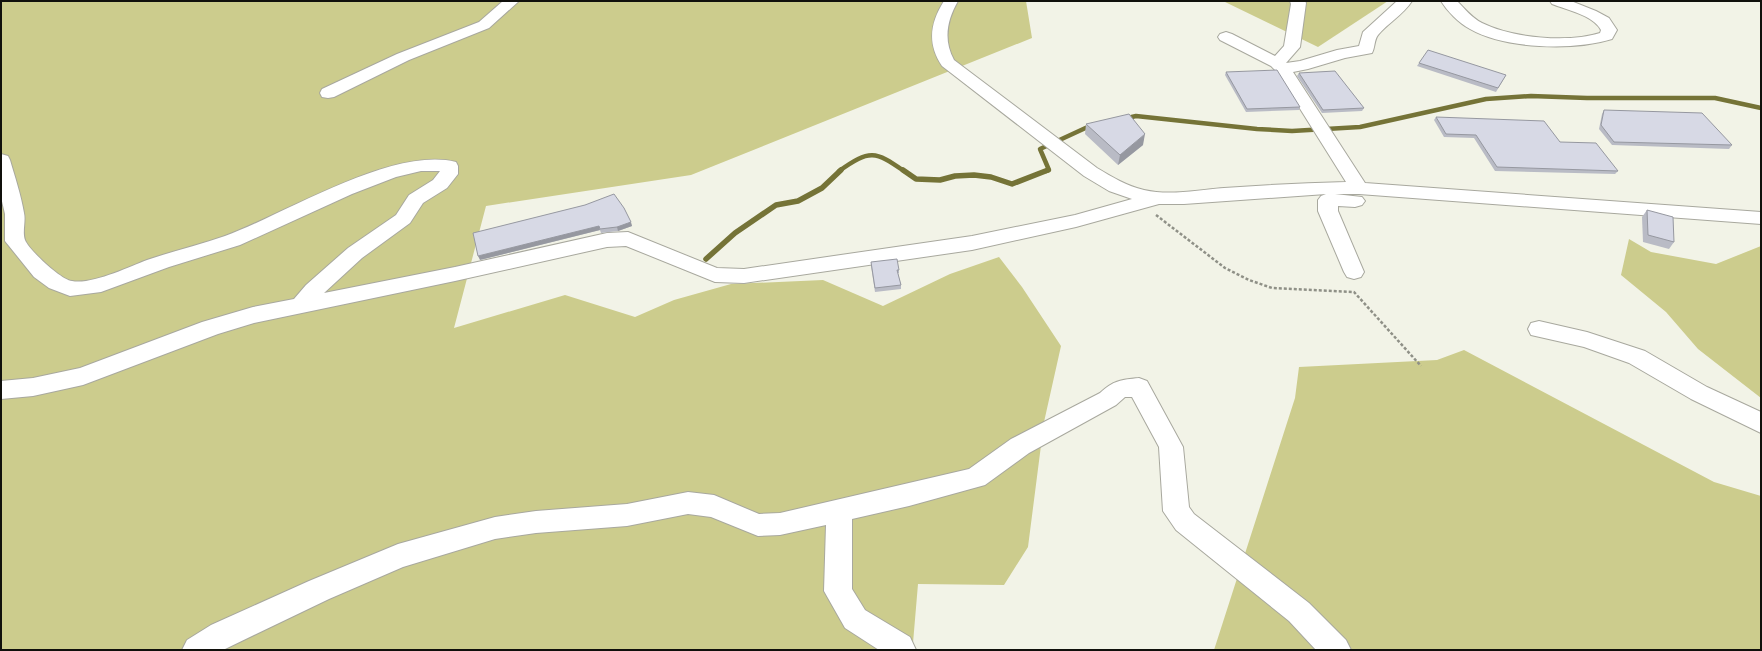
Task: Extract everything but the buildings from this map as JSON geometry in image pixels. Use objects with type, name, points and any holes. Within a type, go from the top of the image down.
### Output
[{"type":"street","points":[[328,93],[403,57],[484,25],[512,1]]},
{"type":"street","points":[[951,1],[941,20],[938,32],[942,54],[948,63],[1045,136],[1089,172],[1111,185],[1148,200]]},
{"type":"street","points":[[1280,66],[1292,47],[1299,3],[1297,1]]},
{"type":"street","points":[[1226,38],[1280,66],[1302,66],[1343,53],[1366,50],[1369,35],[1405,1]]},
{"type":"street","points":[[1448,1],[1468,21],[1477,27],[1499,34],[1540,41],[1558,42],[1599,39],[1606,36],[1609,30],[1604,21],[1557,1]]},
{"type":"street","points":[[1280,66],[1366,189],[1377,202],[1328,200],[1328,211],[1354,272]]},
{"type":"street","points":[[1,160],[15,214],[15,241],[41,272],[56,283],[70,289],[94,287],[162,262],[233,240],[345,190],[389,174],[421,165],[449,166],[450,174],[440,184],[416,199],[403,219],[355,253],[314,290],[301,305]]},
{"type":"street","points":[[1,390],[33,387],[83,376],[210,328],[253,315],[456,274],[607,240],[628,239],[715,275],[744,276],[972,243],[1076,221],[1148,200],[1318,188],[1366,189],[1761,218]]},
{"type":"street","points":[[1539,329],[1587,340],[1637,357],[1699,394],[1761,423]]},
{"type":"street","points":[[197,650],[221,635],[398,556],[495,528],[536,522],[627,515],[688,503],[714,506],[758,525],[780,524],[909,495],[976,478],[1020,446],[1108,399],[1119,390],[1139,387],[1170,447],[1176,511],[1185,522],[1299,612],[1336,650]]},
{"type":"street","points":[[838,511],[838,590],[855,619],[900,647],[901,650]]},
{"type":"path","points":[[1148,200],[1174,227],[1225,268],[1249,280],[1272,288],[1354,292],[1421,366]]},
{"type":"green space","points":[[1,1],[1026,1],[1032,38],[691,175],[486,206],[454,328],[565,295],[635,317],[674,300],[731,284],[823,280],[883,306],[950,274],[999,257],[1022,287],[1061,346],[1044,422],[1028,547],[1004,585],[918,584],[913,643],[907,650],[1,650]]},
{"type":"green space","points":[[1223,1],[1388,1],[1318,47]]},
{"type":"green space","points":[[1629,239],[1651,252],[1716,264],[1761,246],[1761,398],[1698,349],[1666,312],[1621,275]]},
{"type":"green space","points":[[1464,350],[1714,482],[1761,496],[1761,650],[1214,650],[1295,398],[1299,367],[1437,360]]},
{"type":"waterway","points":[[1123,119],[1136,116],[1257,129],[1292,131],[1360,127],[1486,99],[1531,96],[1587,98],[1715,98],[1761,108]]},
{"type":"waterway","points":[[1046,171],[1049,170],[1040,149],[1092,125]]},
{"type":"waterway","points":[[839,171],[858,159],[872,155],[886,159],[904,171]]},
{"type":"waterway","points":[[706,259],[735,233],[776,205],[798,201],[822,188],[841,170]]},
{"type":"waterway","points":[[903,170],[916,179],[940,180],[955,176],[974,175],[991,177],[1012,184],[1048,170]]}]
